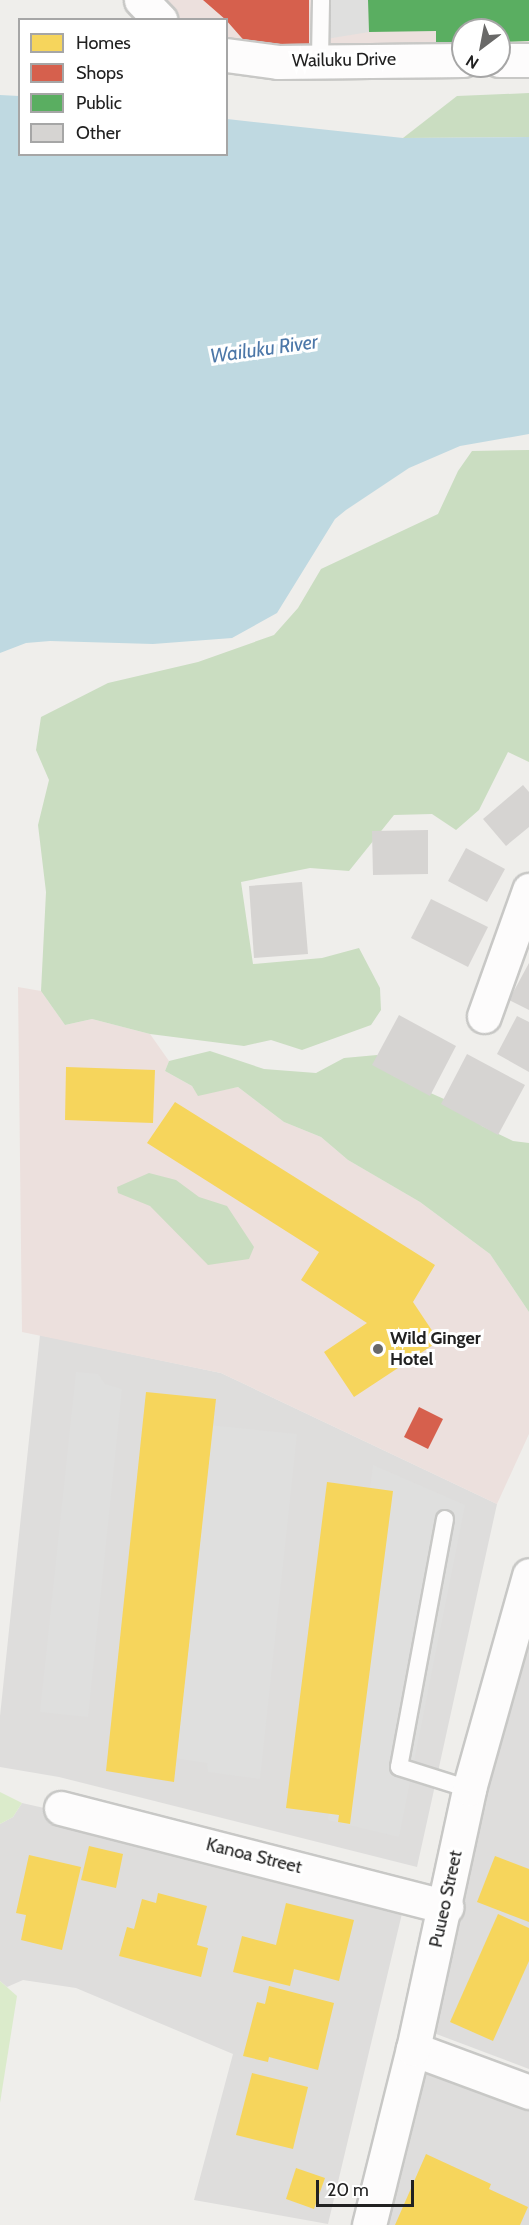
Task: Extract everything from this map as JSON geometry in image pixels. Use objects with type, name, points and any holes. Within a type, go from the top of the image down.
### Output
[{"type":"street","name":"Wailuku Drive","points":[[228,55],[258,61],[451,60]]},
{"type":"street","points":[[511,60],[529,60]]},
{"type":"street","points":[[484,1016],[529,890]]},
{"type":"street","name":"Puueo Street","points":[[369,2225],[446,1907],[469,1789],[529,1575]]},
{"type":"street","name":"Kanoa Street","points":[[61,1808],[446,1907]]},
{"type":"street","points":[[413,2049],[529,2092]]},
{"type":"lane","points":[[320,59],[321,0]]},
{"type":"lane","points":[[445,1519],[399,1767],[469,1789]]},
{"type":"shaded area","points":[[145,0],[529,0],[529,42],[511,43],[511,18],[451,18],[451,44],[249,48],[228,45],[228,18],[168,18]]},
{"type":"shaded area","points":[[321,0],[368,0],[369,32],[320,40]]},
{"type":"shaded area","points":[[18,987],[41,991],[65,1025],[92,1019],[150,1034],[169,1061],[165,1071],[192,1086],[198,1095],[238,1087],[284,1122],[321,1137],[348,1160],[420,1202],[490,1254],[529,1312],[529,1434],[497,1504],[221,1373],[22,1332]]},
{"type":"shaded area","points":[[40,1335],[221,1373],[497,1504],[417,1867],[59,1777],[0,1767],[0,1716]]},
{"type":"shaded area","points":[[76,1372],[98,1374],[105,1384],[122,1389],[88,1717],[40,1712]]},
{"type":"shaded area","points":[[208,1425],[297,1434],[260,1779],[208,1772],[207,1763],[174,1758]]},
{"type":"shaded area","points":[[373,1465],[465,1505],[399,1837],[328,1820]]},
{"type":"shaded area","points":[[529,1566],[529,2069],[431,2032]]},
{"type":"shaded area","points":[[22,1803],[390,1886],[405,1901],[328,2224],[194,2200],[233,2054],[76,1988],[23,1980],[7,1987],[0,1981],[0,1824],[13,1817]]},
{"type":"shaded area","points":[[410,2058],[529,2098],[529,2225],[360,2225]]},
{"type":"green space","points":[[529,93],[529,137],[403,138],[457,96]]},
{"type":"green space","points":[[529,450],[529,762],[508,752],[479,810],[456,830],[432,814],[394,815],[349,871],[310,868],[241,882],[253,964],[322,958],[359,948],[380,988],[381,1010],[371,1025],[302,1050],[271,1040],[244,1046],[150,1034],[92,1019],[65,1025],[41,991],[46,892],[38,825],[49,780],[36,750],[41,717],[108,683],[198,662],[274,635],[298,608],[321,569],[438,514],[458,471],[472,451]]},
{"type":"green space","points":[[210,1051],[264,1069],[316,1073],[344,1058],[377,1055],[408,1083],[462,1107],[482,1126],[513,1141],[529,1143],[529,1312],[490,1254],[420,1202],[348,1160],[321,1137],[284,1122],[238,1087],[198,1096],[192,1086],[165,1071],[169,1061]]},
{"type":"green space","points":[[149,1173],[176,1180],[199,1197],[227,1206],[254,1247],[249,1259],[208,1265],[150,1206],[118,1193],[117,1187]]},
{"type":"green space","points":[[0,1792],[22,1803],[13,1817],[0,1824]]},
{"type":"green space","points":[[0,1981],[17,1996],[0,2103]]},
{"type":"water","name":"Wailuku River","points":[[0,95],[18,96],[18,156],[228,156],[228,119],[403,138],[529,137],[529,434],[460,446],[409,468],[346,510],[335,519],[277,613],[232,638],[153,644],[50,641],[26,643],[0,653]]},
{"type":"building: Homes","points":[[66,1067],[155,1070],[153,1123],[65,1120]]},
{"type":"building: Homes","points":[[175,1102],[435,1265],[413,1302],[439,1341],[354,1397],[324,1352],[367,1323],[301,1280],[319,1252],[147,1143]]},
{"type":"building: Homes","points":[[146,1392],[216,1399],[174,1782],[106,1771]]},
{"type":"building: Homes","points":[[327,1482],[393,1491],[350,1824],[338,1822],[339,1815],[286,1808]]},
{"type":"building: Homes","points":[[89,1846],[123,1854],[116,1888],[81,1880]]},
{"type":"building: Homes","points":[[29,1855],[81,1867],[62,1950],[21,1940],[26,1915],[16,1913]]},
{"type":"building: Homes","points":[[495,1856],[529,1869],[529,1922],[477,1902]]},
{"type":"building: Homes","points":[[158,1893],[207,1906],[197,1945],[208,1948],[201,1977],[119,1956],[127,1927],[134,1929],[142,1899],[156,1903]]},
{"type":"building: Homes","points":[[286,1903],[354,1920],[339,1981],[294,1969],[290,1986],[233,1972],[242,1936],[276,1945]]},
{"type":"building: Homes","points":[[498,1914],[529,1928],[529,1961],[493,2041],[450,2022]]},
{"type":"building: Homes","points":[[269,1986],[334,2003],[318,2070],[269,2057],[268,2062],[243,2056],[257,2002],[265,2004]]},
{"type":"building: Homes","points":[[252,2073],[308,2087],[293,2149],[236,2135]]},
{"type":"building: Homes","points":[[426,2154],[491,2184],[489,2189],[528,2207],[520,2225],[395,2225]]},
{"type":"building: Homes","points":[[296,2168],[325,2178],[314,2209],[286,2199]]},
{"type":"building: Shops","points":[[203,0],[309,0],[309,55],[255,53],[228,22],[228,18],[224,18]]},
{"type":"building: Shops","points":[[419,1407],[443,1419],[428,1449],[404,1437]]},
{"type":"building: Public","points":[[368,0],[529,0],[529,41],[511,42],[511,18],[451,18],[451,43],[436,44],[436,31],[369,32]]},
{"type":"building: Other","points":[[523,785],[529,792],[529,827],[506,846],[483,819]]},
{"type":"building: Other","points":[[428,830],[428,874],[373,875],[372,831]]},
{"type":"building: Other","points":[[466,848],[505,869],[487,902],[448,881]]},
{"type":"building: Other","points":[[302,882],[308,954],[254,958],[249,886]]},
{"type":"building: Other","points":[[431,899],[488,927],[468,967],[411,938]]},
{"type":"building: Other","points":[[529,963],[529,1010],[509,1000]]},
{"type":"building: Other","points":[[399,1015],[456,1046],[430,1096],[372,1065]]},
{"type":"building: Other","points":[[517,1016],[529,1022],[529,1072],[497,1054]]},
{"type":"building: Other","points":[[467,1054],[525,1085],[498,1135],[441,1104]]},
{"type":"place","name":"Wild Ginger Hotel","points":[[378,1349]]}]
